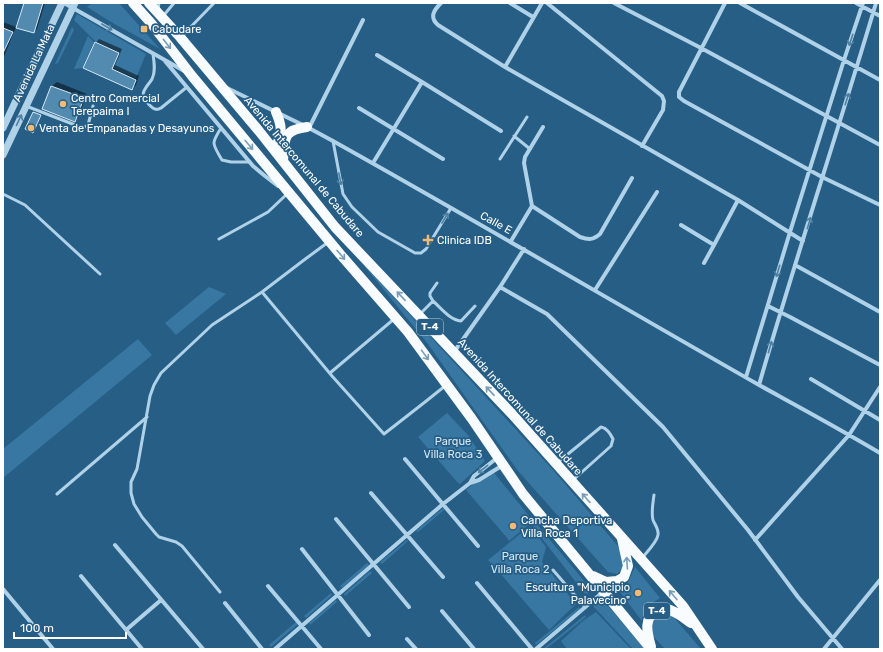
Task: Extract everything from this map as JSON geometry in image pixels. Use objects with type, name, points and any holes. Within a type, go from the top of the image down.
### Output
[{"type":"highway","name":"T-4","points":[[134,3],[192,76],[289,193],[408,332],[523,494],[651,649]]},
{"type":"highway","name":"Avenida Intercomunal de Cabudare","points":[[149,3],[160,11],[275,150],[335,227],[512,414],[683,606],[712,649]]},
{"type":"highway","points":[[275,150],[281,130],[276,112]]},
{"type":"highway","points":[[283,160],[285,139],[290,132],[296,128],[308,127]]},
{"type":"highway","name":"T-4","points":[[589,574],[606,582],[617,581],[624,577],[628,566],[628,560],[621,537]]},
{"type":"highway","name":"T-4","points":[[651,649],[647,630],[648,620],[653,613],[666,609],[695,625]]},
{"type":"street","points":[[63,3],[74,5],[153,54],[192,76]]},
{"type":"street","name":"Avenida La Mata","points":[[3,128],[63,3]]},
{"type":"street","points":[[441,3],[434,12],[434,22],[505,67],[738,200],[803,241]]},
{"type":"street","points":[[510,3],[533,17]]},
{"type":"street","points":[[505,67],[542,3]]},
{"type":"street","points":[[547,3],[662,96],[664,101],[662,110],[642,146]]},
{"type":"street","points":[[614,3],[701,48],[880,145]]},
{"type":"street","points":[[725,3],[679,92],[679,97],[822,177],[880,205]]},
{"type":"street","points":[[740,3],[880,80]]},
{"type":"street","points":[[856,3],[862,4],[880,16]]},
{"type":"street","points":[[759,384],[876,3]]},
{"type":"street","points":[[746,377],[862,4]]},
{"type":"street","name":"Avenida La Mata","points":[[3,155],[74,5]]},
{"type":"street","points":[[308,127],[363,20]]},
{"type":"street","points":[[377,55],[501,131]]},
{"type":"street","points":[[165,60],[250,162],[265,176],[289,193]]},
{"type":"street","points":[[373,163],[422,82]]},
{"type":"street","name":"Calle E","points":[[219,84],[308,127],[373,163],[880,453]]},
{"type":"street","points":[[358,108],[443,160]]},
{"type":"street","points":[[511,241],[532,206],[524,163],[525,158],[543,127]]},
{"type":"street","points":[[532,206],[580,237],[587,239],[595,238],[600,234],[632,178]]},
{"type":"street","points":[[595,290],[657,192]]},
{"type":"street","points":[[704,263],[738,200]]},
{"type":"street","points":[[681,225],[714,245]]},
{"type":"street","points":[[453,352],[500,287],[524,249]]},
{"type":"street","points":[[795,265],[880,312]]},
{"type":"street","points":[[500,287],[547,314],[663,427],[755,540],[798,597],[842,649]]},
{"type":"street","points":[[768,306],[880,365]]},
{"type":"street","points":[[811,379],[880,420]]},
{"type":"street","points":[[755,540],[849,435],[880,387]]},
{"type":"street","points":[[405,459],[478,546]]},
{"type":"street","points":[[470,483],[474,476],[501,461]]},
{"type":"street","points":[[275,649],[443,504],[470,483],[479,480],[501,461]]},
{"type":"street","points":[[371,493],[443,577]]},
{"type":"street","points":[[336,519],[409,607]]},
{"type":"street","points":[[114,545],[203,649]]},
{"type":"street","points":[[302,549],[369,636]]},
{"type":"street","points":[[81,576],[142,649]]},
{"type":"street","points":[[824,649],[880,580]]},
{"type":"street","points":[[477,583],[532,649]]},
{"type":"street","points":[[268,586],[321,649]]},
{"type":"street","points":[[3,589],[53,649]]},
{"type":"street","points":[[536,649],[603,592]]},
{"type":"street","points":[[126,630],[161,600]]},
{"type":"street","points":[[225,604],[262,649]]},
{"type":"street","points":[[442,611],[474,649]]},
{"type":"street","points":[[407,639],[416,649]]},
{"type":"lane","points":[[160,11],[174,3]]},
{"type":"lane","points":[[180,37],[214,3]]},
{"type":"lane","points":[[153,54],[154,74],[142,95],[152,108],[158,109],[187,87]]},
{"type":"lane","points":[[26,106],[83,128],[88,125],[93,106]]},
{"type":"lane","points":[[500,159],[527,117]]},
{"type":"lane","points":[[221,128],[214,139],[214,144],[215,149],[222,160],[231,162],[250,162]]},
{"type":"lane","points":[[514,136],[530,149]]},
{"type":"lane","points":[[333,141],[343,194],[352,207],[378,232],[415,253],[421,253],[426,248],[451,208]]},
{"type":"lane","points":[[219,240],[268,212],[289,193]]},
{"type":"lane","points":[[3,194],[25,205],[100,274]]},
{"type":"lane","points":[[220,592],[182,546],[156,534],[134,504],[131,493],[131,482],[137,469],[150,396],[161,373],[212,325],[262,292],[330,241]]},
{"type":"lane","points":[[437,283],[430,293],[430,296],[433,301],[455,320],[461,321],[475,306]]},
{"type":"lane","points":[[262,292],[330,373],[384,434],[446,384]]},
{"type":"lane","points":[[419,315],[433,301]]},
{"type":"lane","points":[[330,373],[396,318]]},
{"type":"lane","points":[[57,494],[146,417]]},
{"type":"lane","points":[[556,464],[601,427],[609,431],[613,439],[611,446],[571,481]]},
{"type":"lane","points":[[641,559],[652,547],[658,535],[653,519],[652,506],[654,495]]},
{"type":"lane","points":[[553,570],[585,607]]},
{"type":"green space","points":[[92,3],[119,3],[160,49],[87,7]]},
{"type":"green space","points":[[77,14],[146,54],[136,78],[113,68],[120,53],[95,41],[74,20]]},
{"type":"green space","points":[[72,27],[74,30],[58,63],[55,64]]},
{"type":"green space","points":[[88,36],[94,42],[82,68],[74,69]]},
{"type":"green space","points":[[357,257],[554,471],[617,545],[621,552],[624,567],[617,574],[608,572],[518,471],[428,344]]},
{"type":"green space","points":[[209,287],[226,294],[176,335],[165,323]]},
{"type":"green space","points":[[138,339],[152,355],[3,478],[3,449]]},
{"type":"green space","name":"Parque Villa Roca 3","points":[[447,413],[468,435],[485,461],[460,484],[418,437]]},
{"type":"green space","name":"Parque Villa Roca 3","points":[[491,469],[533,521],[509,541],[466,490]]},
{"type":"green space","points":[[443,508],[444,510],[418,532],[416,531]]},
{"type":"green space","points":[[536,523],[585,582],[590,592],[588,594],[584,593],[533,527]]},
{"type":"green space","name":"Parque Villa Roca 2","points":[[530,526],[546,547],[542,562],[576,604],[549,630],[488,560]]},
{"type":"green space","points":[[407,540],[408,541],[382,564],[380,562]]},
{"type":"green space","points":[[367,563],[369,565],[342,588],[340,586]]},
{"type":"green space","points":[[635,567],[660,598],[647,607],[642,621],[617,588],[627,584]]},
{"type":"green space","points":[[370,571],[372,573],[345,596],[344,594]]},
{"type":"green space","points":[[331,593],[332,595],[306,618],[304,616]]},
{"type":"green space","points":[[602,599],[645,649],[633,649],[593,606]]},
{"type":"green space","points":[[336,600],[337,602],[310,625],[309,623]]},
{"type":"green space","points":[[579,607],[580,609],[536,645],[535,643]]},
{"type":"green space","points":[[596,612],[631,649],[567,649],[561,641],[584,620]]},
{"type":"green space","points":[[657,613],[671,614],[701,649],[665,649],[652,635],[651,624]]},
{"type":"green space","points":[[585,615],[586,617],[546,649],[543,649]]},
{"type":"green space","points":[[296,622],[298,624],[271,647],[269,645]]},
{"type":"building","points":[[24,3],[43,3],[34,33],[16,28]]},
{"type":"building","points":[[3,28],[13,32],[3,53]]},
{"type":"building","points":[[95,42],[119,53],[112,69],[136,80],[132,90],[83,68]]},
{"type":"building","name":"Centro Comercial Terepaima I","points":[[51,86],[84,98],[75,122],[42,109]]},
{"type":"building","points":[[33,112],[41,115],[33,133],[25,129]]},
{"type":"place","name":"Cabudare","points":[[144,29]]},
{"type":"place","name":"Centro Comercial Terepaima I","points":[[63,104]]},
{"type":"place","name":"Venta de Empanadas y Desayunos","points":[[31,128]]},
{"type":"place","name":"Clinica IDB","points":[[428,240]]},
{"type":"place","name":"Cancha Deportiva Villa Roca 1","points":[[513,526]]},
{"type":"place","name":"Escultura \"Municipio Palavecino\"","points":[[638,593]]}]
